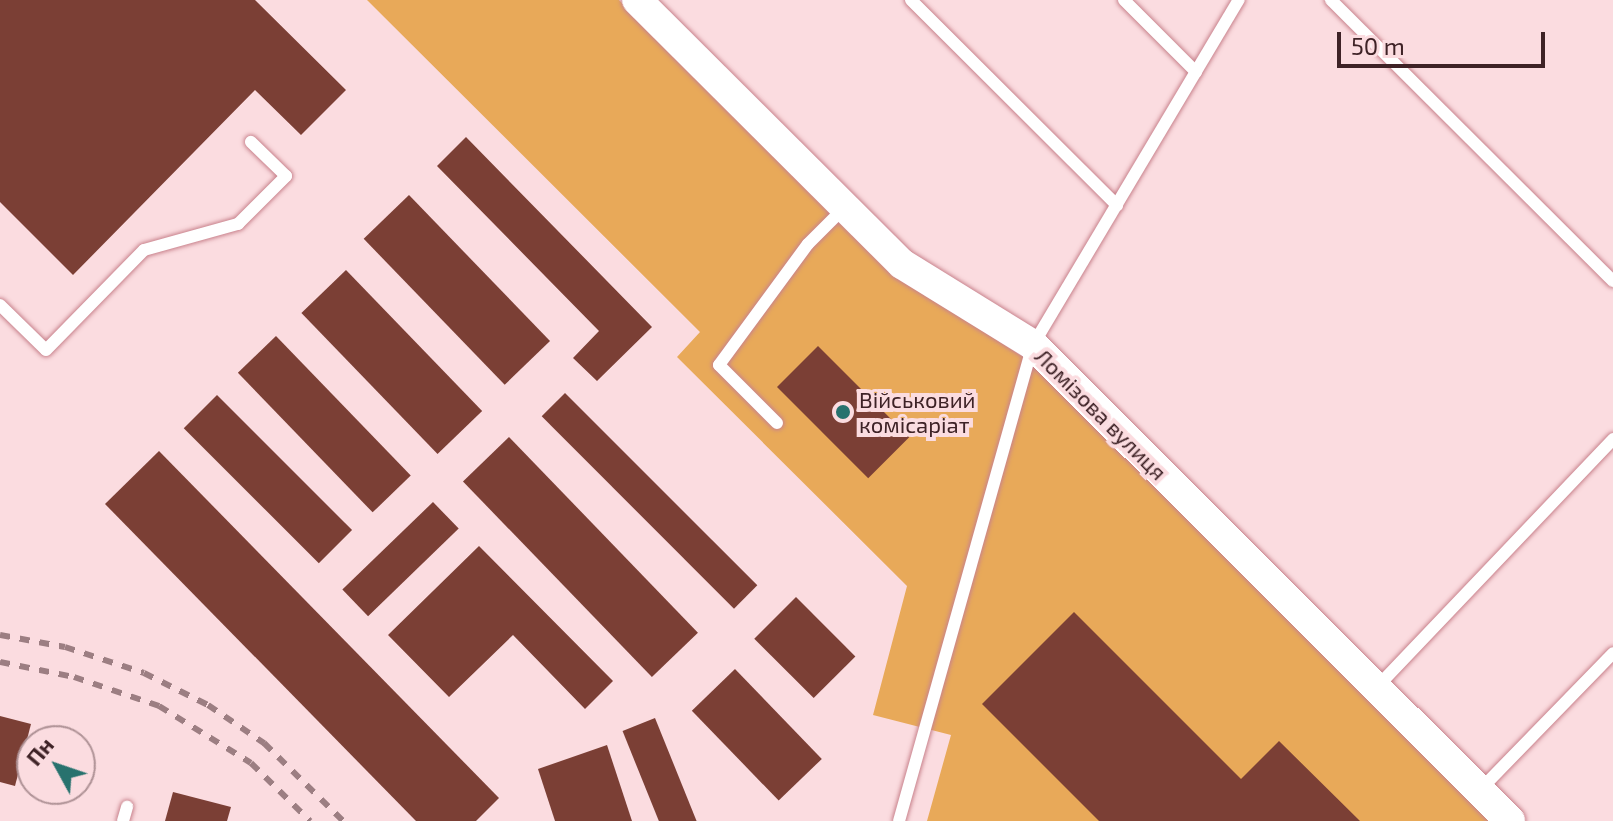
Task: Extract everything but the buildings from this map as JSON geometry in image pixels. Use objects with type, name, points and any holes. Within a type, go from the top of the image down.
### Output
[{"type":"street","name":"Ломізова вулиця","points":[[647,6],[902,264],[1033,345],[1510,821]]},
{"type":"lane","points":[[911,0],[1117,205]]},
{"type":"lane","points":[[1124,0],[1196,72]]},
{"type":"lane","points":[[899,821],[1033,345],[1239,0]]},
{"type":"lane","points":[[1331,0],[1613,281]]},
{"type":"lane","points":[[0,305],[46,350],[144,250],[238,224],[248,215],[286,176],[251,142]]},
{"type":"lane","points":[[777,423],[719,365],[808,244],[845,207]]},
{"type":"lane","points":[[1376,688],[1613,439]]},
{"type":"lane","points":[[1479,791],[1613,653]]},
{"type":"lane","points":[[123,821],[127,807]]},
{"type":"shaded area","points":[[367,0],[619,0],[892,273],[1031,362],[1493,821],[927,821],[951,735],[873,715],[907,586],[677,357],[700,332]]},
{"type":"railway","points":[[0,635],[65,647],[144,673],[208,705],[264,743],[343,821]]},
{"type":"railway","points":[[0,662],[74,677],[159,706],[251,763],[310,821]]},
{"type":"place","name":"Військовий комісаріат","points":[[843,412]]}]
